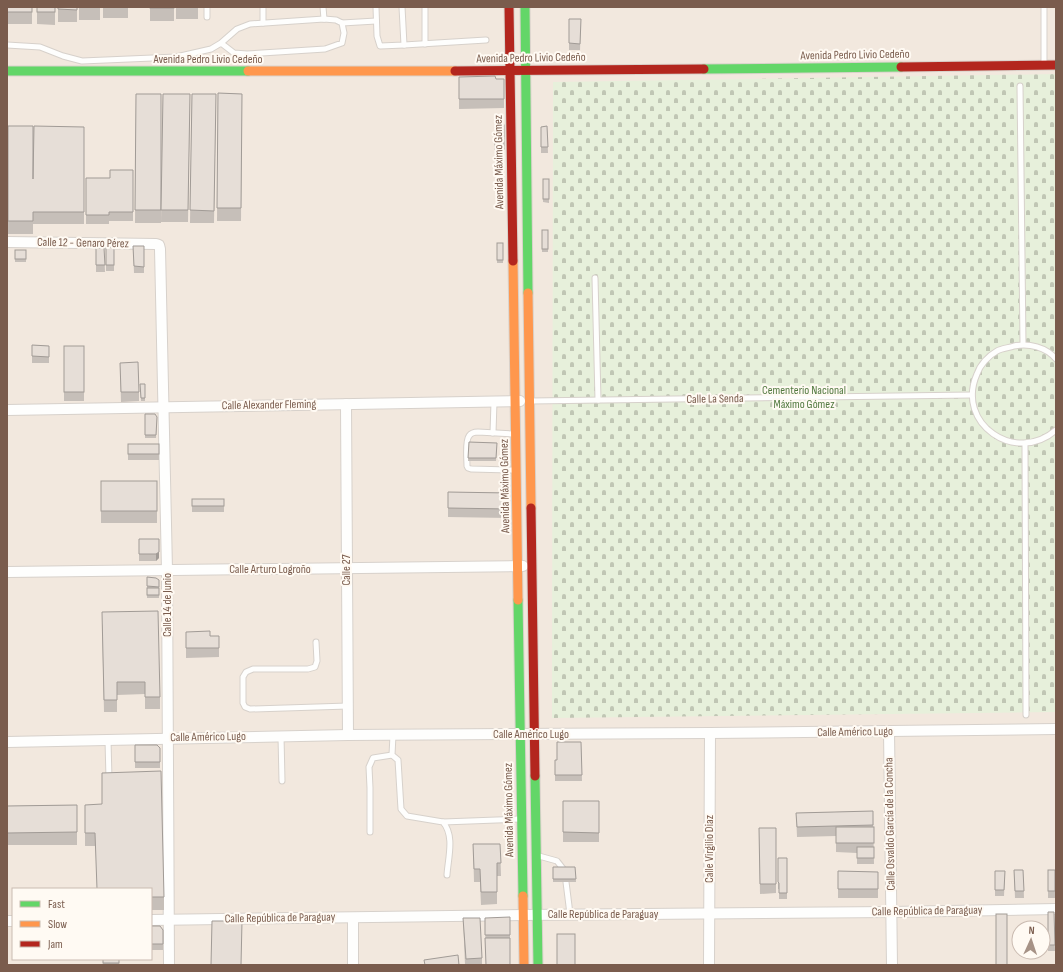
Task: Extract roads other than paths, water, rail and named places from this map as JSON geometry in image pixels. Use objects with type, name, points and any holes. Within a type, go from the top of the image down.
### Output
[{"type":"main road","name":"Avenida Máximo Gómez","points":[[509,7],[517,470],[522,914],[524,965]]},
{"type":"main road","points":[[525,7],[538,965]]},
{"type":"main road","name":"Avenida Pedro Livio Cedeño","points":[[7,71],[510,71],[1056,65]]},
{"type":"street","name":"Calle 12 - Genaro Pérez","points":[[7,242],[159,245]]},
{"type":"street","name":"Calle 14 de Junio","points":[[159,245],[167,570],[169,965]]},
{"type":"street","name":"Calle Alexander Fleming","points":[[7,410],[530,401]]},
{"type":"street","name":"Calle 27","points":[[346,404],[348,735]]},
{"type":"street","name":"Calle Arturo Logroño","points":[[7,572],[533,566]]},
{"type":"street","name":"Calle Américo Lugo","points":[[7,742],[348,735],[710,734],[1056,729]]},
{"type":"street","name":"Calle Osvaldo García de la Concha","points":[[889,731],[892,965]]},
{"type":"street","name":"Calle Virgilio Diaz","points":[[709,965],[708,913],[710,734]]},
{"type":"street","name":"Calle República de Paraguay","points":[[152,920],[353,918],[522,914],[891,912],[1056,908]]},
{"type":"street","points":[[353,918],[353,965]]},
{"type":"lane","points":[[207,7],[207,17]]},
{"type":"lane","points":[[263,7],[263,23]]},
{"type":"lane","points":[[323,7],[324,19]]},
{"type":"lane","points":[[376,7],[377,36],[380,46],[404,46],[486,40]]},
{"type":"lane","points":[[402,7],[404,46]]},
{"type":"lane","points":[[425,7],[425,44]]},
{"type":"lane","points":[[1044,7],[1044,65]]},
{"type":"lane","points":[[7,45],[40,47],[62,56],[82,61],[176,57],[211,49],[221,43],[237,28],[250,24],[324,19],[336,20],[342,23],[376,21]]},
{"type":"lane","points":[[221,43],[234,53],[247,54],[325,49],[342,43],[344,33],[342,23]]},
{"type":"lane","points":[[1020,86],[1023,344]]},
{"type":"lane","points":[[595,278],[598,400]]},
{"type":"lane","points":[[1056,358],[1040,348],[1023,344],[998,350],[988,357],[979,369],[974,381],[972,395],[974,410],[982,424],[993,435],[1015,443],[1025,444],[1048,437],[1056,430]]},
{"type":"lane","name":"Calle La Senda","points":[[530,401],[972,395]]},
{"type":"lane","points":[[493,432],[494,402]]},
{"type":"lane","points":[[516,434],[478,432],[469,436],[467,440],[466,466],[468,468],[517,470]]},
{"type":"lane","points":[[1025,444],[1026,715]]},
{"type":"lane","points":[[316,642],[317,661],[315,667],[308,670],[253,669],[246,672],[243,677],[243,703],[245,707],[250,709],[348,706]]},
{"type":"lane","points":[[392,755],[393,735]]},
{"type":"lane","points":[[281,736],[282,781]]},
{"type":"lane","points":[[108,740],[109,782]]},
{"type":"lane","points":[[370,832],[369,767],[373,758],[392,755],[398,760],[401,809],[407,816],[443,822],[521,819]]},
{"type":"lane","points":[[443,822],[448,828],[450,838],[447,875]]},
{"type":"lane","points":[[536,856],[557,861],[564,870]]},
{"type":"lane","points":[[566,882],[570,914]]},
{"type":"park label","name":"Cementerio Nacional Máximo Gómez","points":[[804,397]]}]
